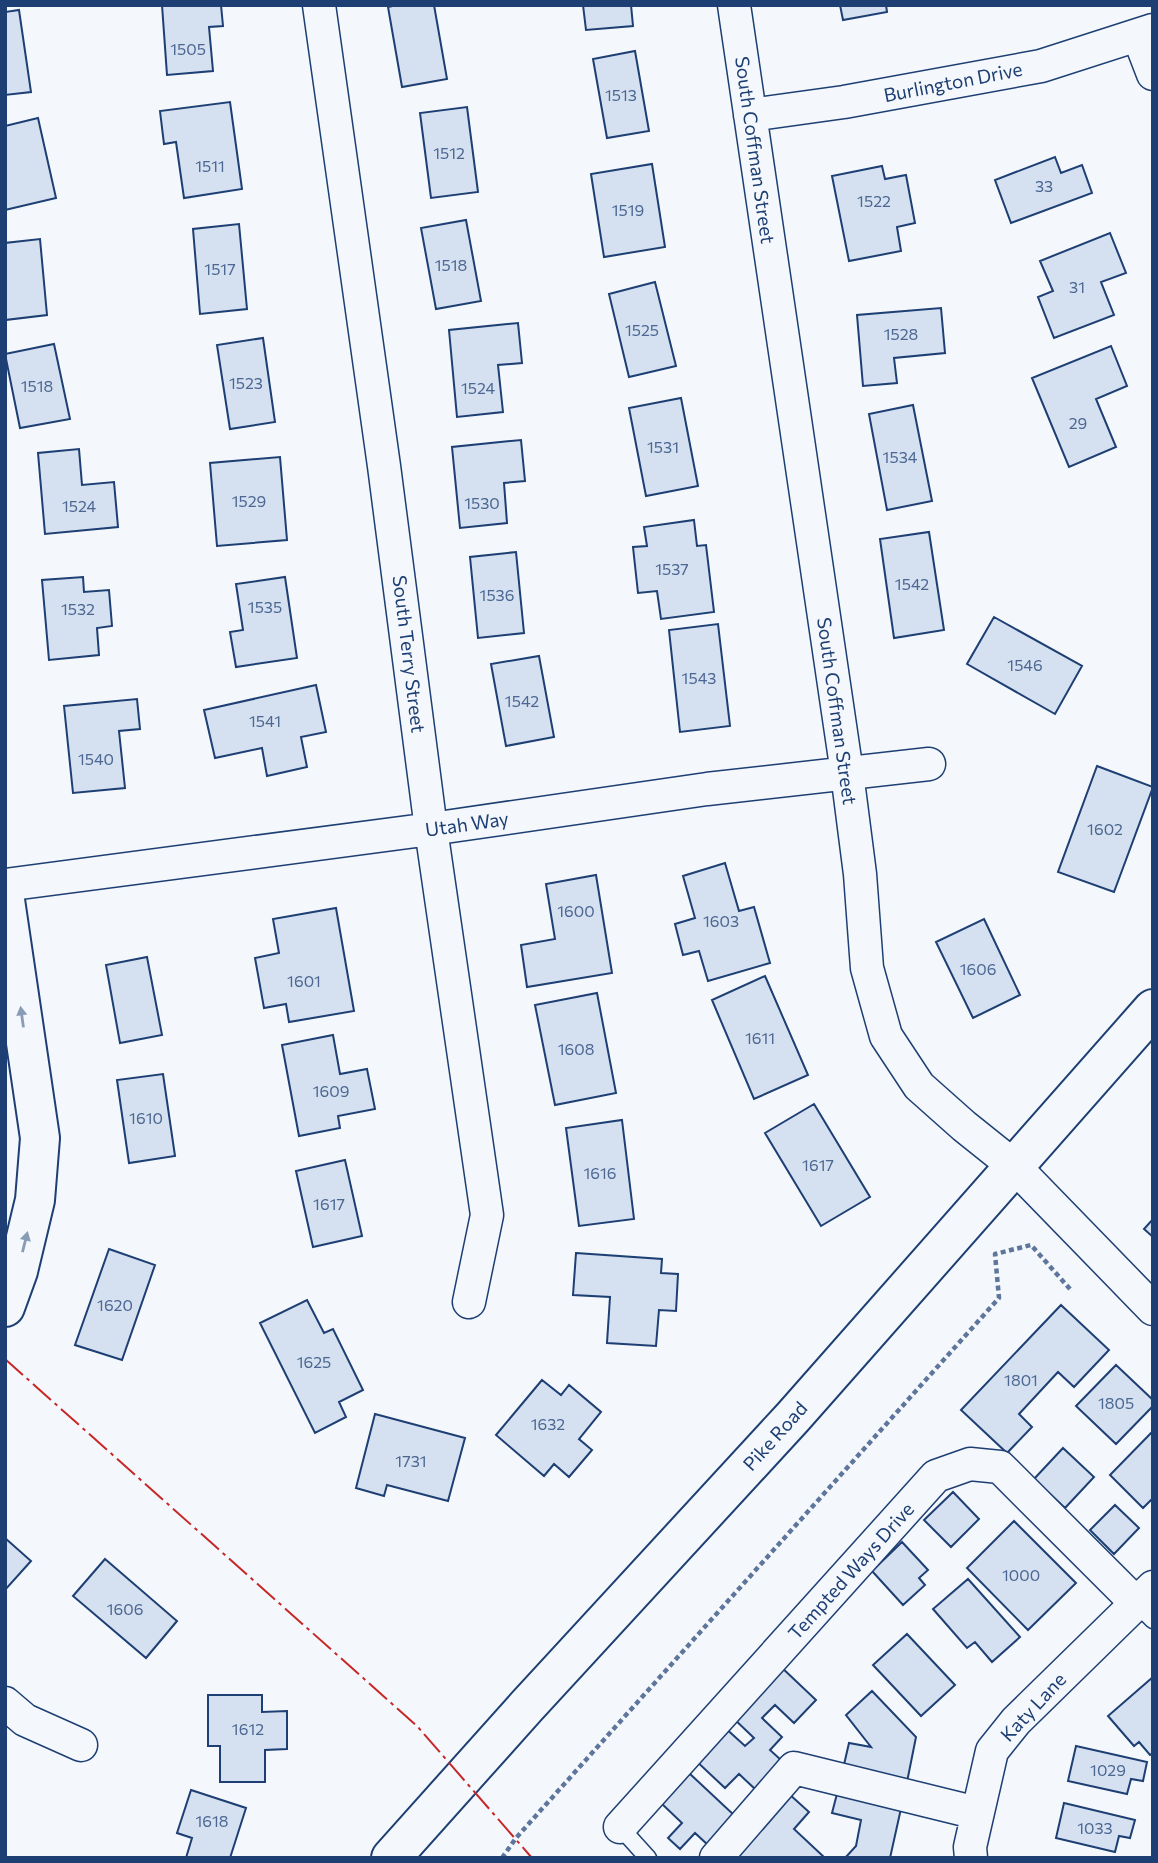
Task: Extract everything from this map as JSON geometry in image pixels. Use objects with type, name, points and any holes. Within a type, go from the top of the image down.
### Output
[{"type":"main road","points":[[5,900],[40,1138],[35,1200],[18,1271],[5,1307]]},
{"type":"main road","name":"Pike Road","points":[[391,1858],[793,1417],[1153,1009]]},
{"type":"street","name":"South Terry Street","points":[[318,5],[487,1215],[470,1302]]},
{"type":"street","name":"South Coffman Street","points":[[734,5],[847,773],[860,874],[867,968],[886,1036],[919,1086],[1014,1166],[1153,1309]]},
{"type":"street","name":"Burlington Drive","points":[[750,115],[844,102],[1041,66],[1146,32]]},
{"type":"street","points":[[1146,32],[1153,74]]},
{"type":"street","name":"Utah Way","points":[[5,885],[431,829],[707,789],[929,764]]},
{"type":"street","name":"Tempted Ways Drive","points":[[620,1827],[936,1476],[970,1464],[1000,1467],[1147,1604]]},
{"type":"street","name":"Katy Lane","points":[[971,1858],[970,1847],[992,1751],[1016,1721],[1147,1604]]},
{"type":"street","points":[[5,1703],[25,1720],[81,1745]]},
{"type":"street","points":[[716,1858],[794,1768],[977,1813]]},
{"type":"lane","name":"Tempted Ways Drive","points":[[620,1827],[648,1858]]},
{"type":"path","points":[[502,1858],[525,1828],[999,1298],[995,1254],[1031,1245],[1070,1289]]},
{"type":"building","points":[[162,5],[221,5],[223,26],[209,27],[213,71],[167,75]]},
{"type":"building","points":[[434,5],[447,79],[402,87],[388,7]]},
{"type":"building","points":[[583,5],[631,5],[633,26],[586,30]]},
{"type":"building","points":[[840,5],[886,5],[887,12],[843,20]]},
{"type":"building","points":[[19,10],[31,92],[5,95],[5,12]]},
{"type":"building","points":[[635,51],[649,131],[607,138],[593,59]]},
{"type":"building","points":[[230,102],[242,189],[184,198],[176,142],[164,144],[160,111]]},
{"type":"building","points":[[467,107],[478,192],[431,198],[420,113]]},
{"type":"building","points":[[38,118],[56,198],[5,210],[5,126]]},
{"type":"building","points":[[1055,157],[1061,173],[1082,165],[1092,193],[1011,223],[995,180]]},
{"type":"building","points":[[652,164],[665,247],[604,257],[591,174]]},
{"type":"building","points":[[882,166],[885,179],[906,175],[915,223],[897,227],[901,251],[849,261],[832,176]]},
{"type":"building","points":[[466,220],[481,301],[436,309],[421,228]]},
{"type":"building","points":[[239,224],[247,309],[200,314],[193,229]]},
{"type":"building","points":[[1110,233],[1126,273],[1101,282],[1114,315],[1054,338],[1038,297],[1053,291],[1040,261]]},
{"type":"building","points":[[40,239],[47,315],[5,320],[5,243]]},
{"type":"building","points":[[655,282],[676,366],[629,377],[609,294]]},
{"type":"building","points":[[941,308],[945,353],[894,358],[897,383],[863,386],[857,315]]},
{"type":"building","points":[[518,323],[522,363],[498,365],[503,412],[457,417],[449,330]]},
{"type":"building","points":[[263,338],[275,422],[230,429],[217,345]]},
{"type":"building","points":[[54,344],[70,419],[20,428],[5,354]]},
{"type":"building","points":[[1111,346],[1127,386],[1096,399],[1116,447],[1069,467],[1032,378]]},
{"type":"building","points":[[681,398],[698,486],[646,496],[629,408]]},
{"type":"building","points":[[913,405],[932,501],[887,510],[869,414]]},
{"type":"building","points":[[521,440],[525,481],[504,483],[507,523],[460,528],[452,447]]},
{"type":"building","points":[[79,449],[82,485],[114,482],[118,527],[45,534],[38,453]]},
{"type":"building","points":[[280,457],[287,540],[217,546],[210,463]]},
{"type":"building","points":[[694,520],[697,546],[706,545],[714,612],[661,619],[657,591],[638,593],[633,547],[647,546],[644,527]]},
{"type":"building","points":[[929,532],[944,630],[894,638],[880,539]]},
{"type":"building","points":[[516,552],[524,633],[478,638],[470,557]]},
{"type":"building","points":[[83,577],[84,592],[109,590],[112,626],[97,628],[99,655],[49,660],[42,580]]},
{"type":"building","points":[[285,577],[297,658],[236,667],[230,632],[243,630],[236,584]]},
{"type":"building","points":[[994,617],[1082,666],[1055,714],[967,664]]},
{"type":"building","points":[[718,624],[730,726],[680,732],[669,630]]},
{"type":"building","points":[[539,656],[554,737],[506,746],[491,664]]},
{"type":"building","points":[[316,685],[326,732],[301,737],[307,767],[267,776],[262,748],[215,758],[204,710]]},
{"type":"building","points":[[137,699],[140,729],[119,731],[125,788],[73,793],[64,706]]},
{"type":"building","points":[[1097,766],[1153,787],[1114,892],[1058,872]]},
{"type":"building","points":[[725,863],[739,911],[754,907],[770,963],[708,981],[699,951],[683,955],[675,924],[695,918],[683,876]]},
{"type":"building","points":[[596,875],[612,973],[527,987],[521,945],[555,939],[546,884]]},
{"type":"building","points":[[336,908],[354,1011],[289,1022],[286,1004],[264,1008],[255,958],[279,953],[273,919]]},
{"type":"building","points":[[984,919],[1020,995],[973,1018],[936,942]]},
{"type":"building","points":[[147,957],[162,1035],[120,1043],[106,965]]},
{"type":"building","points":[[765,976],[808,1075],[754,1099],[712,1000]]},
{"type":"building","points":[[597,993],[616,1093],[555,1105],[535,1005]]},
{"type":"building","points":[[333,1035],[340,1074],[367,1069],[375,1109],[338,1116],[340,1128],[299,1136],[282,1045]]},
{"type":"building","points":[[163,1074],[175,1156],[129,1163],[117,1080]]},
{"type":"building","points":[[814,1104],[870,1197],[821,1226],[765,1133]]},
{"type":"building","points":[[622,1120],[634,1219],[579,1226],[566,1128]]},
{"type":"building","points":[[345,1160],[362,1236],[313,1247],[296,1171]]},
{"type":"building","points":[[1153,1219],[1153,1237],[1144,1229]]},
{"type":"building","points":[[109,1249],[155,1265],[122,1360],[75,1345]]},
{"type":"building","points":[[576,1253],[662,1259],[661,1273],[678,1274],[676,1311],[659,1310],[656,1346],[607,1343],[610,1297],[573,1295]]},
{"type":"building","points":[[307,1300],[324,1333],[333,1329],[363,1390],[339,1402],[346,1417],[315,1433],[260,1323]]},
{"type":"building","points":[[1061,1305],[1109,1350],[1074,1387],[1058,1372],[1019,1414],[1032,1427],[1007,1453],[961,1410]]},
{"type":"building","points":[[1116,1365],[1153,1400],[1153,1406],[1116,1444],[1076,1406]]},
{"type":"building","points":[[542,1380],[561,1395],[569,1385],[601,1412],[579,1439],[592,1450],[569,1477],[554,1464],[544,1476],[496,1435]]},
{"type":"building","points":[[375,1414],[465,1438],[448,1501],[387,1485],[384,1496],[356,1488]]},
{"type":"building","points":[[1153,1431],[1153,1498],[1143,1508],[1110,1475]]},
{"type":"building","points":[[1063,1448],[1094,1477],[1065,1508],[1034,1479]]},
{"type":"building","points":[[953,1492],[979,1519],[951,1547],[924,1520]]},
{"type":"building","points":[[1115,1505],[1139,1528],[1114,1554],[1090,1530]]},
{"type":"building","points":[[1014,1521],[1076,1583],[1028,1630],[967,1568]]},
{"type":"building","points":[[5,1538],[31,1561],[5,1590]]},
{"type":"building","points":[[902,1542],[928,1570],[919,1578],[925,1585],[903,1605],[872,1571]]},
{"type":"building","points":[[105,1559],[177,1621],[146,1658],[73,1596]]},
{"type":"building","points":[[968,1579],[1020,1637],[992,1662],[975,1642],[967,1648],[933,1609]]},
{"type":"building","points":[[907,1634],[955,1685],[921,1716],[873,1665]]},
{"type":"building","points":[[779,1665],[816,1700],[794,1723],[775,1705],[762,1718],[782,1737],[770,1750],[781,1760],[755,1789],[739,1774],[725,1788],[693,1758],[723,1726],[745,1746],[754,1738],[731,1716]]},
{"type":"building","points":[[1153,1677],[1153,1753],[1150,1755],[1139,1742],[1134,1746],[1108,1716]]},
{"type":"building","points":[[872,1691],[916,1737],[907,1782],[843,1769],[849,1743],[871,1747],[846,1715]]},
{"type":"building","points":[[208,1695],[262,1695],[262,1712],[287,1711],[287,1749],[265,1750],[265,1782],[220,1782],[220,1746],[208,1746]]},
{"type":"building","points":[[1076,1746],[1147,1762],[1143,1781],[1131,1779],[1127,1794],[1068,1781]]},
{"type":"building","points":[[689,1773],[735,1816],[708,1845],[695,1833],[680,1849],[668,1838],[682,1823],[661,1803]]},
{"type":"building","points":[[191,1790],[246,1808],[230,1858],[186,1858],[192,1838],[177,1833]]},
{"type":"building","points":[[838,1790],[902,1804],[890,1858],[845,1858],[856,1846],[861,1820],[832,1813]]},
{"type":"building","points":[[788,1793],[809,1812],[794,1829],[825,1858],[730,1858]]},
{"type":"building","points":[[1064,1803],[1135,1820],[1130,1838],[1119,1836],[1115,1852],[1056,1838]]},
{"type":"power","points":[[5,1359],[417,1726],[532,1858]]}]
